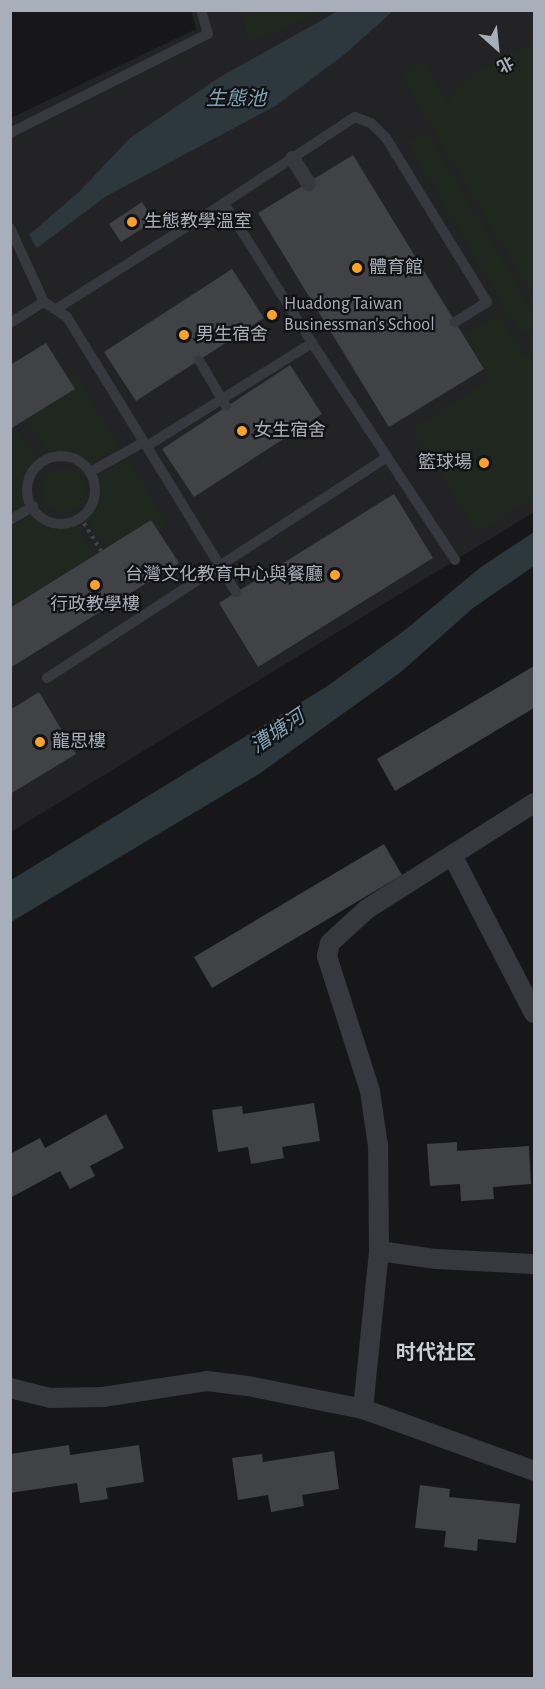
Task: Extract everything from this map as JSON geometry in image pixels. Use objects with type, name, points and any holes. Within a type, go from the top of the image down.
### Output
[{"type":"street","points":[[292,158],[308,183]]},
{"type":"street","points":[[363,1409],[379,1251],[378,1146],[370,1091],[327,956],[330,943],[339,931],[534,802]]},
{"type":"street","points":[[452,855],[534,1012]]},
{"type":"street","points":[[379,1251],[436,1259],[534,1264]]},
{"type":"street","points":[[10,1388],[50,1398],[103,1397],[207,1381],[363,1409],[534,1471]]},
{"type":"lane","points":[[10,133],[208,34],[201,10]]},
{"type":"lane","points":[[56,309],[224,203],[354,117],[371,123],[386,138],[487,302],[455,322]]},
{"type":"lane","points":[[224,203],[312,343],[455,560]]},
{"type":"lane","points":[[10,228],[44,302],[67,317],[236,592]]},
{"type":"lane","points":[[10,323],[44,302]]},
{"type":"lane","points":[[90,472],[224,403],[312,343]]},
{"type":"lane","points":[[199,360],[224,403]]},
{"type":"lane","points":[[56,457],[74,457],[90,472],[96,492],[92,504],[80,517],[62,524],[47,521],[27,497],[26,483],[39,464],[56,457]]},
{"type":"lane","points":[[47,678],[387,457]]},
{"type":"lane","points":[[10,520],[33,506]]},
{"type":"path","points":[[80,517],[101,551]]},
{"type":"shaded area","points":[[240,10],[325,10],[325,11],[249,43]]},
{"type":"shaded area","name":"Huadong Taiwan Businessman's School","points":[[191,11],[534,11],[534,512],[11,832],[11,118],[196,29]]},
{"type":"shaded area","points":[[527,45],[534,45],[534,299],[401,76],[424,62],[448,103],[453,92],[481,68]]},
{"type":"shaded area","points":[[425,130],[534,313],[534,327],[521,335],[406,141]]},
{"type":"shaded area","name":"籃球場","points":[[499,313],[525,358],[534,353],[534,498],[477,533],[412,428],[490,380],[463,335]]},
{"type":"shaded area","points":[[73,371],[120,447],[88,466],[74,457],[52,458],[26,419],[75,389],[66,375]]},
{"type":"shaded area","points":[[15,426],[39,464],[27,480],[29,502],[11,514],[11,429]]},
{"type":"shaded area","points":[[128,458],[167,525],[158,530],[151,520],[106,548],[84,514],[95,497],[92,479]]},
{"type":"shaded area","points":[[64,468],[79,475],[86,490],[79,505],[64,512],[49,505],[42,490],[49,475]]},
{"type":"shaded area","points":[[35,512],[51,523],[74,522],[95,554],[11,608],[11,527]]},
{"type":"water","name":"生態池","points":[[340,10],[393,11],[345,54],[277,105],[105,197],[37,248],[29,235],[80,191],[130,138],[220,77]]},
{"type":"water","name":"漕塘河","points":[[534,532],[534,566],[473,608],[401,672],[259,774],[11,922],[11,880],[326,687],[405,630],[481,567]]},
{"type":"building","name":"體育館","points":[[353,155],[484,369],[389,427],[258,213]]},
{"type":"building","name":"生態教學溫室","points":[[142,202],[154,221],[121,242],[109,224]]},
{"type":"building","name":"男生宿舍","points":[[232,269],[264,318],[136,401],[104,352]]},
{"type":"building","points":[[46,343],[75,389],[10,429],[10,365]]},
{"type":"building","name":"女生宿舍","points":[[290,365],[322,414],[194,497],[162,449]]},
{"type":"building","name":"台灣文化教育中心與餐廳","points":[[394,494],[433,558],[258,667],[219,603]]},
{"type":"building","name":"行政教學樓","points":[[151,520],[179,563],[10,668],[10,608]]},
{"type":"building","points":[[534,666],[534,708],[395,791],[377,759]]},
{"type":"building","name":"龍思樓","points":[[39,692],[76,754],[10,794],[10,710]]},
{"type":"building","points":[[384,844],[402,875],[212,988],[194,957]]},
{"type":"building","points":[[314,1103],[320,1141],[282,1147],[284,1158],[251,1164],[248,1147],[218,1152],[212,1110],[242,1106],[243,1114]]},
{"type":"building","points":[[106,1114],[124,1148],[90,1166],[95,1176],[70,1189],[60,1171],[10,1198],[10,1154],[40,1138],[45,1148]]},
{"type":"building","points":[[457,1142],[457,1151],[529,1146],[531,1184],[493,1187],[494,1199],[461,1201],[460,1184],[430,1186],[427,1144]]},
{"type":"building","points":[[69,1445],[70,1455],[139,1445],[144,1482],[106,1488],[108,1499],[80,1503],[77,1483],[10,1493],[10,1454]]},
{"type":"building","points":[[334,1451],[339,1489],[302,1495],[304,1506],[271,1512],[268,1495],[238,1500],[232,1458],[262,1454],[263,1462]]},
{"type":"building","points":[[420,1485],[450,1489],[449,1497],[520,1504],[516,1543],[478,1539],[477,1551],[444,1547],[446,1531],[415,1528]]},
{"type":"place","name":"生態教學溫室","points":[[132,222]]},
{"type":"place","name":"體育館","points":[[357,268]]},
{"type":"place","name":"Huadong Taiwan Businessman's School","points":[[272,315]]},
{"type":"place","name":"男生宿舍","points":[[184,335]]},
{"type":"place","name":"女生宿舍","points":[[242,431]]},
{"type":"place","name":"籃球場","points":[[484,463]]},
{"type":"place","name":"台灣文化教育中心與餐廳","points":[[335,575]]},
{"type":"place","name":"行政教學樓","points":[[95,585]]},
{"type":"place","name":"龍思樓","points":[[40,742]]},
{"type":"district","name":"时代社区","points":[[436,1353]]}]
